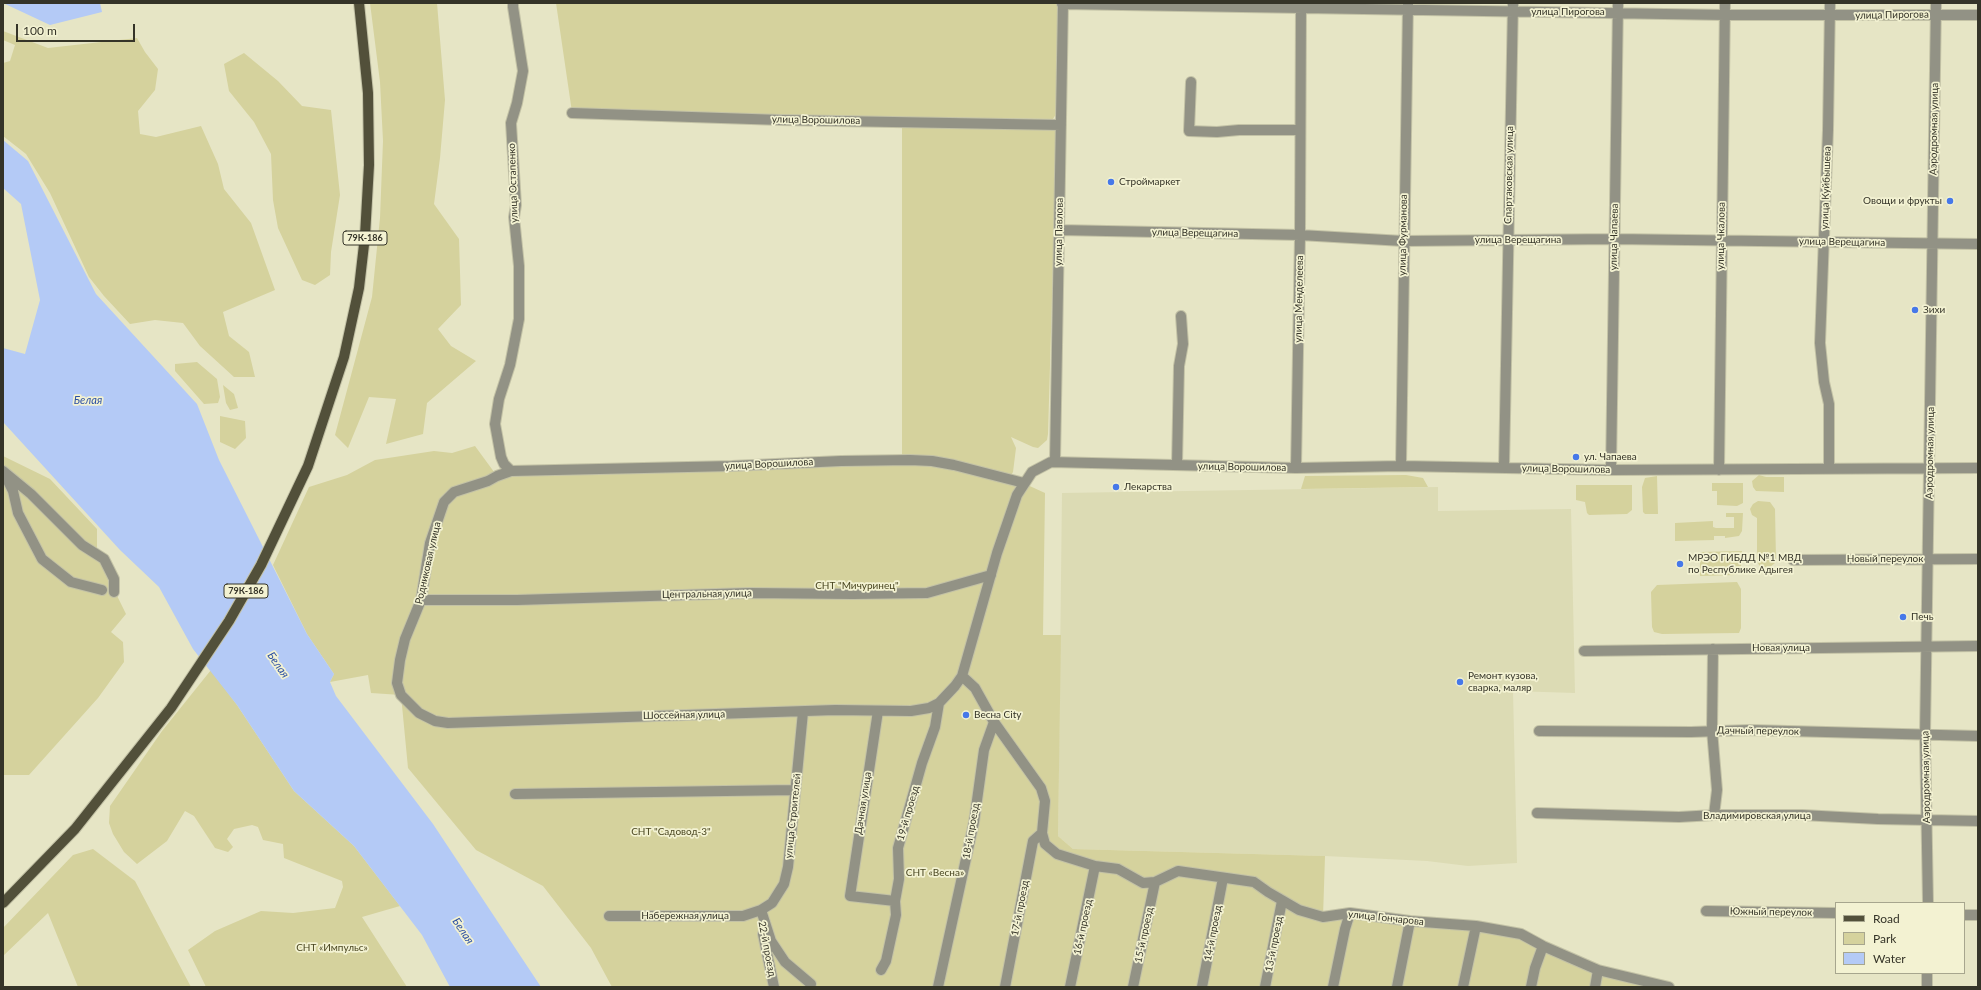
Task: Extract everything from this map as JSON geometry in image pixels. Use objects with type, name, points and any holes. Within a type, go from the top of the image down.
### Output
[{"type":"main road","name":"79К-186","points":[[3,903],[75,828],[170,708],[229,621],[261,565],[308,466],[344,357],[359,288],[365,236],[369,165],[368,93],[359,3]]},
{"type":"street","name":"улица Остапенко","points":[[511,472],[504,464],[495,424],[498,399],[510,365],[519,319],[520,293],[514,217],[516,205],[511,123],[518,103],[523,71],[512,8],[513,3]]},
{"type":"street","name":"улица Чкалова","points":[[1719,470],[1721,241],[1726,3]]},
{"type":"street","name":"улица Куйбышева","points":[[1829,469],[1829,404],[1824,382],[1820,343],[1830,3]]},
{"type":"street","name":"Аэродромная улица","points":[[1928,902],[1925,735],[1931,469],[1932,243],[1936,3]]},
{"type":"street","name":"улица Пирогова","points":[[1062,4],[1618,8],[1725,15],[1978,15]]},
{"type":"street","name":"улица Павлова","points":[[1055,461],[1062,4]]},
{"type":"street","name":"улица Менделеева","points":[[1296,468],[1300,235],[1301,5]]},
{"type":"street","name":"улица Фурманова","points":[[1401,466],[1403,242],[1408,7]]},
{"type":"street","name":"Спартаковская улица","points":[[1504,468],[1513,8]]},
{"type":"street","name":"улица Чапаева","points":[[1611,470],[1618,8]]},
{"type":"street","points":[[1191,82],[1189,131],[1300,130]]},
{"type":"street","name":"улица Ворошилова","points":[[572,113],[789,120],[1061,125]]},
{"type":"street","name":"улица Верещагина","points":[[1059,230],[1300,235],[1403,242],[1508,239],[1614,239],[1978,244]]},
{"type":"street","points":[[1177,465],[1179,366],[1183,344],[1181,316]]},
{"type":"street","name":"улица Ворошилова","points":[[511,472],[910,460],[932,461],[954,465],[1024,483]]},
{"type":"street","name":"улица Ворошилова","points":[[1055,461],[1296,468],[1401,466],[1611,470],[1978,468]]},
{"type":"street","points":[[1055,461],[1039,467],[1024,483],[1017,495],[991,575],[962,676],[975,688],[994,722],[1041,788],[1045,801],[1042,833],[1045,844],[1057,854],[1095,866],[1118,869],[1143,883],[1155,882]]},
{"type":"street","name":"Родниковая улица","points":[[401,695],[397,683],[400,660],[421,600],[430,543],[444,502],[454,492],[511,472]]},
{"type":"street","points":[[3,473],[13,491],[18,514],[42,559],[72,582],[102,590]]},
{"type":"street","points":[[3,473],[31,494],[82,545],[104,559],[114,579],[114,592]]},
{"type":"street","name":"Новый переулок","points":[[1793,560],[1978,559]]},
{"type":"street","name":"Центральная улица","points":[[421,600],[517,600],[749,593],[928,593],[991,575]]},
{"type":"street","name":"Новая улица","points":[[1584,651],[1978,646]]},
{"type":"street","points":[[1713,649],[1712,730],[1717,790],[1714,815]]},
{"type":"street","name":"Шоссейная улица","points":[[401,695],[419,713],[435,721],[448,723],[612,716],[911,710],[929,708],[939,703],[962,676]]},
{"type":"street","name":"19-й проезд","points":[[881,970],[886,961],[896,915],[894,901],[899,879],[898,848],[922,763],[935,727],[939,703]]},
{"type":"street","name":"Дачная улица","points":[[878,711],[850,896],[894,901]]},
{"type":"street","name":"улица Строителей","points":[[761,910],[772,903],[784,884],[788,867],[803,712]]},
{"type":"street","name":"18-й проезд","points":[[938,987],[974,822],[984,750],[994,722]]},
{"type":"street","name":"Дачный переулок","points":[[1539,731],[1691,732],[1712,730],[1750,730],[1978,736]]},
{"type":"street","points":[[515,794],[795,790]]},
{"type":"street","name":"Владимировская улица","points":[[1537,813],[1679,817],[1714,815],[1802,815],[1978,821]]},
{"type":"street","name":"17-й проезд","points":[[1004,987],[1033,841],[1042,833]]},
{"type":"street","name":"16-й проезд","points":[[1070,987],[1095,866]]},
{"type":"street","name":"улица Гончарова","points":[[1155,882],[1178,871],[1254,882],[1282,901],[1311,915],[1323,917],[1350,913],[1410,921],[1476,926],[1521,934],[1542,946],[1598,970],[1666,987]]},
{"type":"street","name":"14-й проезд","points":[[1202,987],[1223,878]]},
{"type":"street","name":"15-й проезд","points":[[1133,987],[1155,882]]},
{"type":"street","name":"13-й проезд","points":[[1265,987],[1282,901]]},
{"type":"street","points":[[761,910],[771,941],[785,962],[811,984]]},
{"type":"street","name":"Набережная улица","points":[[609,916],[720,917],[743,916],[761,910]]},
{"type":"street","name":"22-й проезд","points":[[761,910],[761,928],[774,987]]},
{"type":"street","name":"Южный переулок","points":[[1706,910],[1835,913]]},
{"type":"street","points":[[1333,987],[1345,929],[1350,913]]},
{"type":"street","points":[[1965,915],[1978,915]]},
{"type":"street","points":[[1397,987],[1410,921]]},
{"type":"street","points":[[1464,987],[1476,926]]},
{"type":"street","points":[[1531,987],[1542,946]]},
{"type":"street","points":[[1595,987],[1598,970]]},
{"type":"street","points":[[1927,987],[1928,974]]},
{"type":"shaded area","points":[[1438,487],[1438,511],[1571,509],[1575,693],[1513,691],[1517,863],[1468,866],[1427,861],[1325,856],[1073,849],[1058,836],[1062,493]]},
{"type":"green space","points":[[370,3],[437,3],[445,100],[434,204],[459,239],[461,305],[438,329],[451,346],[476,361],[427,403],[423,434],[386,444],[396,399],[369,397],[348,448],[335,435],[372,297],[380,218],[383,141],[380,82]]},
{"type":"green space","points":[[556,3],[1058,3],[1056,114],[1053,119],[572,112]]},
{"type":"green space","points":[[3,31],[48,48],[137,38],[145,52],[158,69],[155,90],[138,111],[140,134],[156,137],[201,126],[218,164],[224,189],[251,223],[275,290],[223,312],[229,336],[249,352],[255,377],[234,377],[200,346],[183,323],[155,320],[130,324],[89,277],[50,193],[26,154],[3,136],[3,63],[10,61],[15,45],[3,40]]},
{"type":"green space","points":[[244,53],[278,81],[302,106],[331,110],[340,195],[331,252],[330,275],[315,285],[302,280],[278,228],[273,200],[271,154],[254,122],[229,91],[224,64]]},
{"type":"green space","points":[[902,122],[1057,125],[1048,434],[1047,440],[1038,448],[1011,437],[1016,448],[1013,472],[1010,477],[1045,493],[1043,635],[1061,635],[1058,836],[1073,849],[1325,856],[1323,917],[1350,913],[1521,934],[1598,970],[1669,987],[612,987],[591,948],[543,886],[476,850],[408,768],[401,695],[371,693],[368,675],[330,682],[334,674],[307,634],[273,565],[309,487],[347,475],[375,460],[434,451],[452,453],[475,446],[497,476],[902,460]]},
{"type":"green space","points":[[197,362],[217,379],[220,397],[218,403],[204,404],[175,371],[175,364]]},
{"type":"green space","points":[[223,385],[234,394],[238,408],[230,410],[226,403]]},
{"type":"green space","points":[[220,416],[245,421],[246,438],[235,449],[220,442]]},
{"type":"green space","points":[[3,456],[50,479],[97,529],[97,555],[126,614],[111,632],[123,642],[124,662],[98,698],[29,775],[3,775]]},
{"type":"green space","points":[[1406,475],[1423,478],[1428,487],[1301,489],[1305,476]]},
{"type":"green space","points":[[1759,475],[1766,477],[1784,477],[1784,492],[1756,491],[1753,487],[1752,481]]},
{"type":"green space","points":[[1657,476],[1658,514],[1645,514],[1643,512],[1642,487],[1645,478]]},
{"type":"green space","points":[[1712,483],[1743,483],[1743,503],[1737,506],[1717,505],[1717,491],[1712,491]]},
{"type":"green space","points":[[1576,485],[1632,485],[1632,510],[1627,514],[1589,515],[1587,513],[1585,502],[1576,500]]},
{"type":"green space","points":[[1758,501],[1770,502],[1775,509],[1776,560],[1770,567],[1760,567],[1757,561],[1757,518],[1752,515],[1750,509],[1753,504]]},
{"type":"green space","points":[[1726,513],[1743,513],[1742,531],[1739,536],[1725,538],[1725,536],[1714,536],[1714,540],[1675,541],[1675,523],[1713,521],[1713,527],[1716,528],[1734,528],[1734,517],[1726,517]]},
{"type":"green space","points":[[1742,551],[1741,566],[1735,575],[1700,576],[1700,552]]},
{"type":"green space","points":[[1737,582],[1741,589],[1741,628],[1739,633],[1662,634],[1654,632],[1652,627],[1651,592],[1657,585]]},
{"type":"green space","name":"СНТ «Импульс»","points":[[211,670],[237,705],[294,791],[354,846],[400,906],[362,917],[407,987],[206,987],[188,950],[215,931],[261,911],[293,913],[335,908],[343,887],[342,881],[284,858],[283,844],[263,840],[258,827],[252,825],[234,829],[227,839],[233,847],[228,852],[215,848],[194,816],[185,811],[167,841],[137,864],[124,852],[113,834],[109,823],[110,806],[162,731]]},
{"type":"green space","points":[[93,849],[135,881],[191,987],[78,987],[48,913],[3,956],[3,928],[73,855]]},
{"type":"water","points":[[3,3],[100,3],[102,12],[50,25]]},
{"type":"water","name":"Белая","points":[[3,140],[28,161],[96,294],[197,404],[219,460],[307,634],[334,674],[330,682],[336,696],[433,824],[541,987],[450,987],[422,935],[354,846],[294,791],[237,705],[193,649],[159,587],[120,550],[3,422],[3,348],[25,354],[40,300],[21,204],[3,188]]},
{"type":"place","name":"Строймаркет","points":[[1111,182]]},
{"type":"place","name":"Овощи и фрукты","points":[[1950,201]]},
{"type":"place","name":"Зихи","points":[[1915,310]]},
{"type":"place","name":"ул. Чапаева","points":[[1576,457]]},
{"type":"place","name":"Лекарства","points":[[1116,487]]},
{"type":"place","name":"МРЭО ГИБДД №1 МВД по Республике Адыгея","points":[[1680,564]]},
{"type":"place","name":"Печь","points":[[1903,617]]},
{"type":"place","name":"Ремонт кузова, сварка, маляр","points":[[1460,682]]},
{"type":"place","name":"Весна City","points":[[966,715]]},
{"type":"park label","name":"СНТ \"Мичуринец\"","points":[[857,586]]},
{"type":"park label","name":"СНТ \"Садовод-3\"","points":[[671,832]]},
{"type":"park label","name":"СНТ «Весна»","points":[[935,873]]}]
